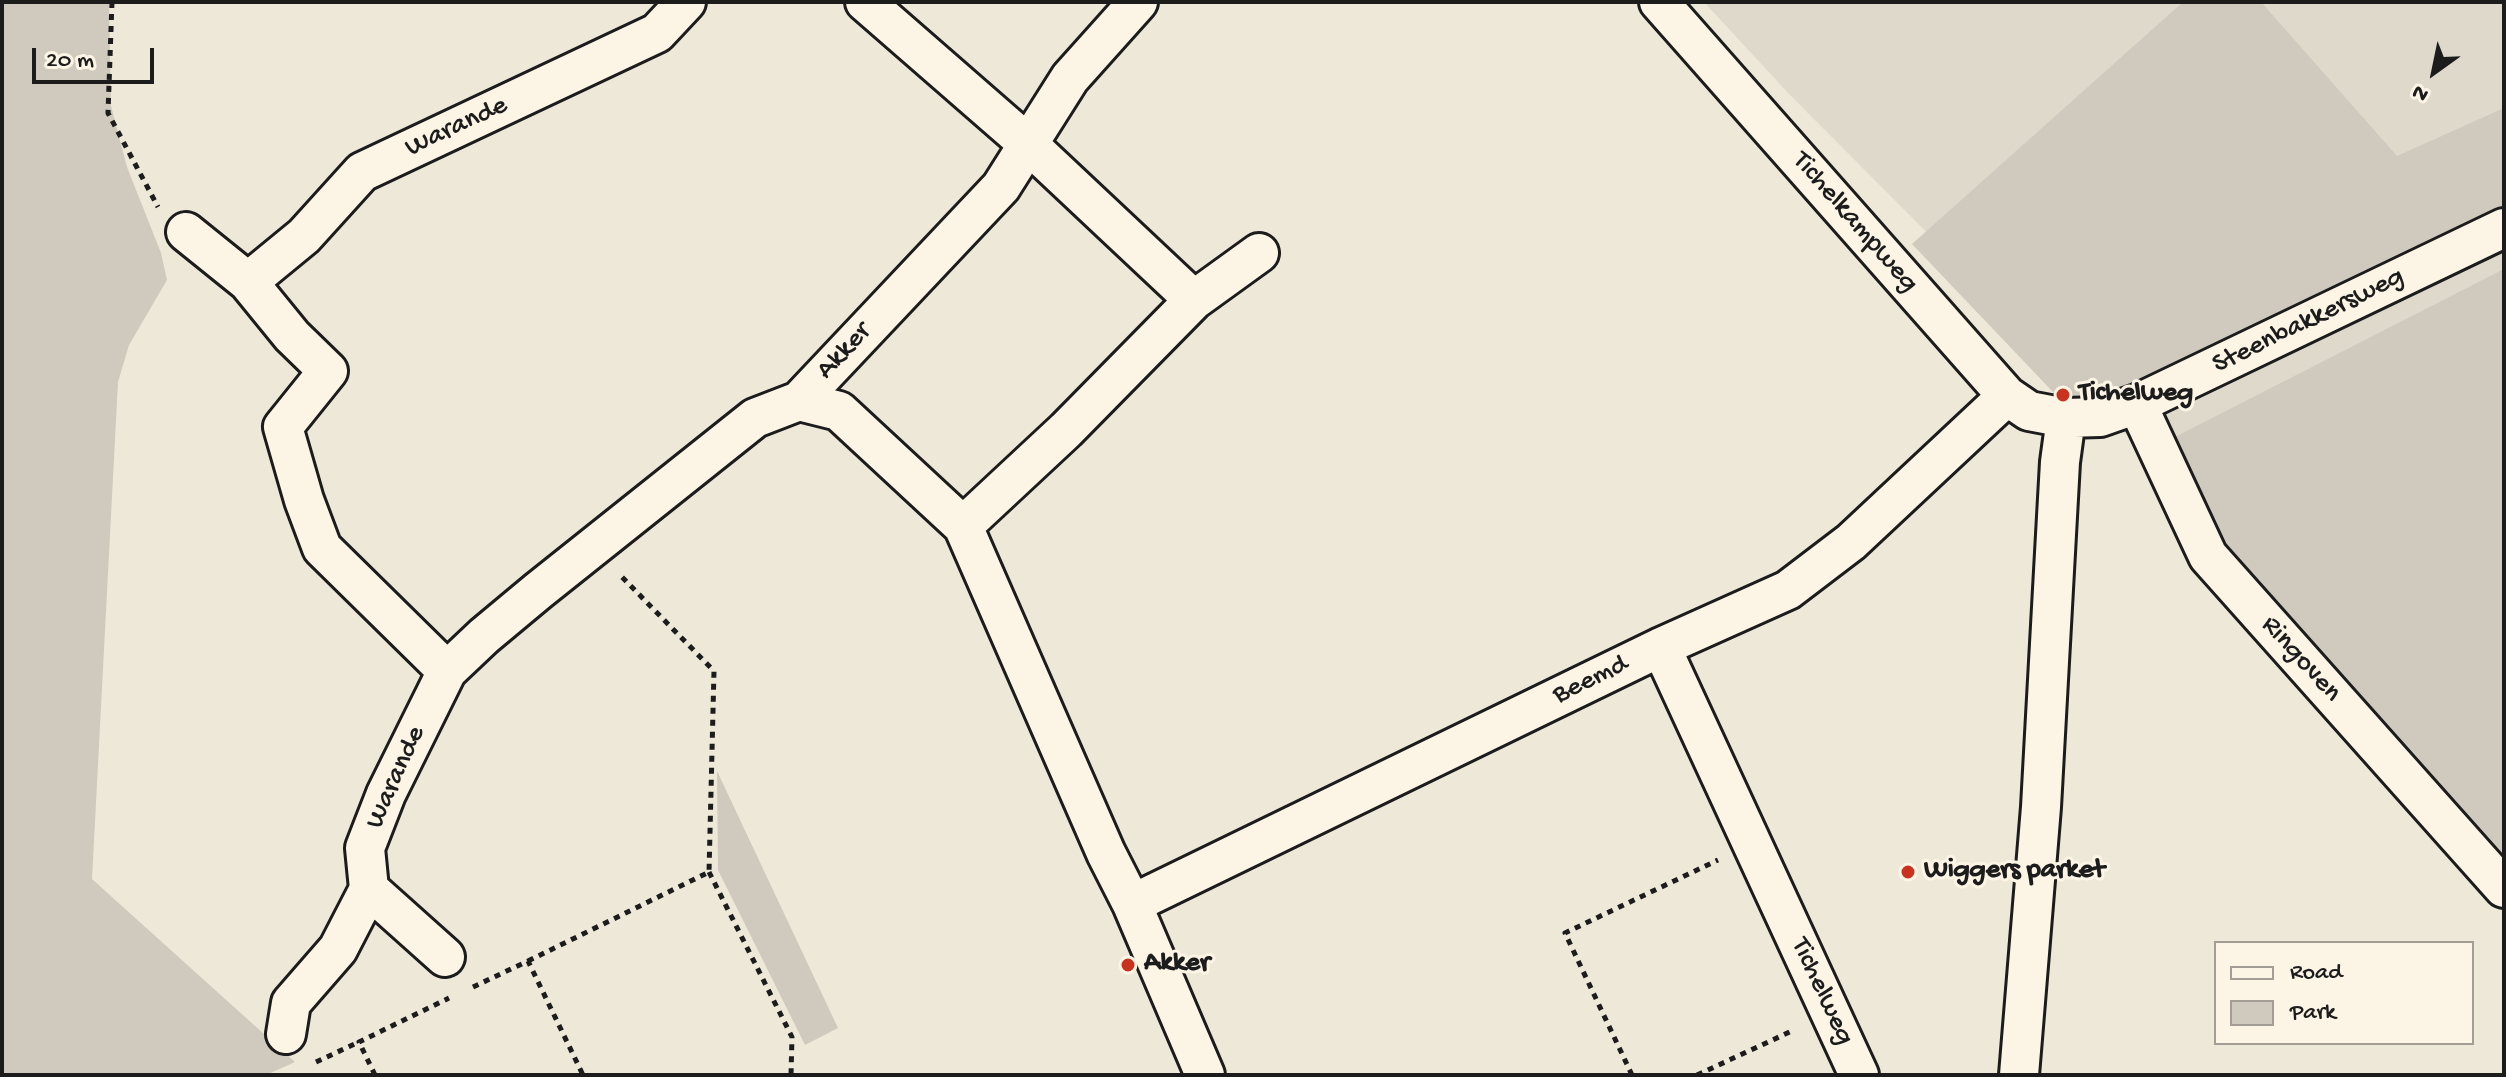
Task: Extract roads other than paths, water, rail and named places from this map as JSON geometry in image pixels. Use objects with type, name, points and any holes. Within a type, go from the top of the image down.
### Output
[{"type":"street","name":"Warande","points":[[248,282],[304,236],[362,172],[657,33],[686,2]]},
{"type":"street","points":[[865,2],[1028,144],[1194,300]]},
{"type":"street","name":"Akker","points":[[1138,2],[1070,78],[1001,187],[799,401],[839,411],[963,526],[1205,1075]]},
{"type":"street","name":"Tichelkampweg","points":[[1659,2],[2007,396],[2029,411],[2066,418]]},
{"type":"street","name":"Steenbakkersweg","points":[[2066,418],[2100,417],[2137,404],[2504,228]]},
{"type":"street","points":[[186,232],[248,282],[292,336],[328,371],[283,427],[304,500],[322,548],[447,671]]},
{"type":"street","points":[[963,526],[1066,430],[1194,300],[1259,253]]},
{"type":"street","name":"Beemd","points":[[1132,904],[1661,647],[1788,590],[1851,542],[2007,396]]},
{"type":"street","name":"Warande","points":[[369,889],[365,848],[386,794],[447,671],[484,636],[592,547],[755,418],[799,401]]},
{"type":"street","name":"Ringoven","points":[[2137,404],[2208,556],[2504,888]]},
{"type":"street","points":[[2019,1075],[2041,807],[2060,462],[2066,418]]},
{"type":"street","name":"Tichelweg","points":[[1661,647],[1859,1075]]},
{"type":"street","points":[[286,1034],[291,1003],[338,949],[369,889],[445,957]]},
{"type":"place","name":"Tichelweg","points":[[2063,395]]},
{"type":"place","name":"Wiggers parket","points":[[1908,872]]},
{"type":"place","name":"Akker","points":[[1128,965]]}]
